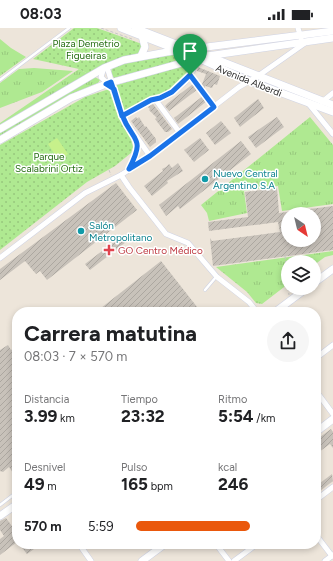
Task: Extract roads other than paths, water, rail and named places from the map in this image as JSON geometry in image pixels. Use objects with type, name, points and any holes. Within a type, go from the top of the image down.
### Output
[{"type":"main road","name":"Avenida Alberdi","points":[[121,28],[139,38],[179,50],[249,81],[333,112]]},
{"type":"main road","name":"Avenida Alberdi","points":[[135,28],[258,76],[319,107],[333,105]]},
{"type":"main road","points":[[0,140],[71,98],[110,85],[198,58],[301,38],[315,33],[333,31]]},
{"type":"main road","points":[[139,38],[145,47],[141,56]]},
{"type":"main road","points":[[0,129],[105,68],[141,56],[179,50],[301,38],[333,38]]},
{"type":"main road","points":[[321,278],[332,271]]},
{"type":"main road","points":[[282,307],[298,295]]},
{"type":"main road","points":[[321,428],[333,419]]},
{"type":"main road","points":[[0,516],[12,508]]},
{"type":"main road","points":[[142,561],[158,549]]},
{"type":"street","points":[[315,33],[322,28]]},
{"type":"street","points":[[0,258],[85,193],[113,179],[150,156],[249,81],[258,76],[301,38]]},
{"type":"street","points":[[105,68],[101,77],[110,85]]},
{"type":"street","points":[[105,68],[122,116],[150,156]]},
{"type":"street","points":[[122,116],[155,98],[160,98],[172,92],[190,75],[193,70]]},
{"type":"street","points":[[333,93],[319,107],[333,134]]},
{"type":"street","points":[[155,98],[180,133]]},
{"type":"street","points":[[129,169],[137,151],[137,139]]},
{"type":"street","points":[[121,174],[129,187],[166,234],[188,243],[217,277],[249,302],[253,307]]},
{"type":"street","points":[[321,354],[333,345]]},
{"type":"street","points":[[321,398],[333,414]]},
{"type":"street","points":[[321,496],[333,487]]},
{"type":"street","points":[[321,541],[332,555],[324,561]]},
{"type":"street","points":[[83,549],[91,561]]},
{"type":"street","points":[[220,549],[228,561]]},
{"type":"street","points":[[234,561],[250,549]]},
{"type":"lane","points":[[0,80],[69,28]]},
{"type":"lane","points":[[205,290],[217,277]]},
{"type":"lane","points":[[0,504],[12,496]]},
{"type":"place","name":"Nuevo Central Argentino S.A","points":[[205,179]]},
{"type":"place","name":"Salón Metropolitano","points":[[81,231]]},
{"type":"place","name":"GO Centro Médico","points":[[109,250]]},
{"type":"park label","name":"Plaza Demetrio Figueiras","points":[[86,48]]},
{"type":"park label","name":"Parque Scalabrini Ortiz","points":[[49,162]]}]
